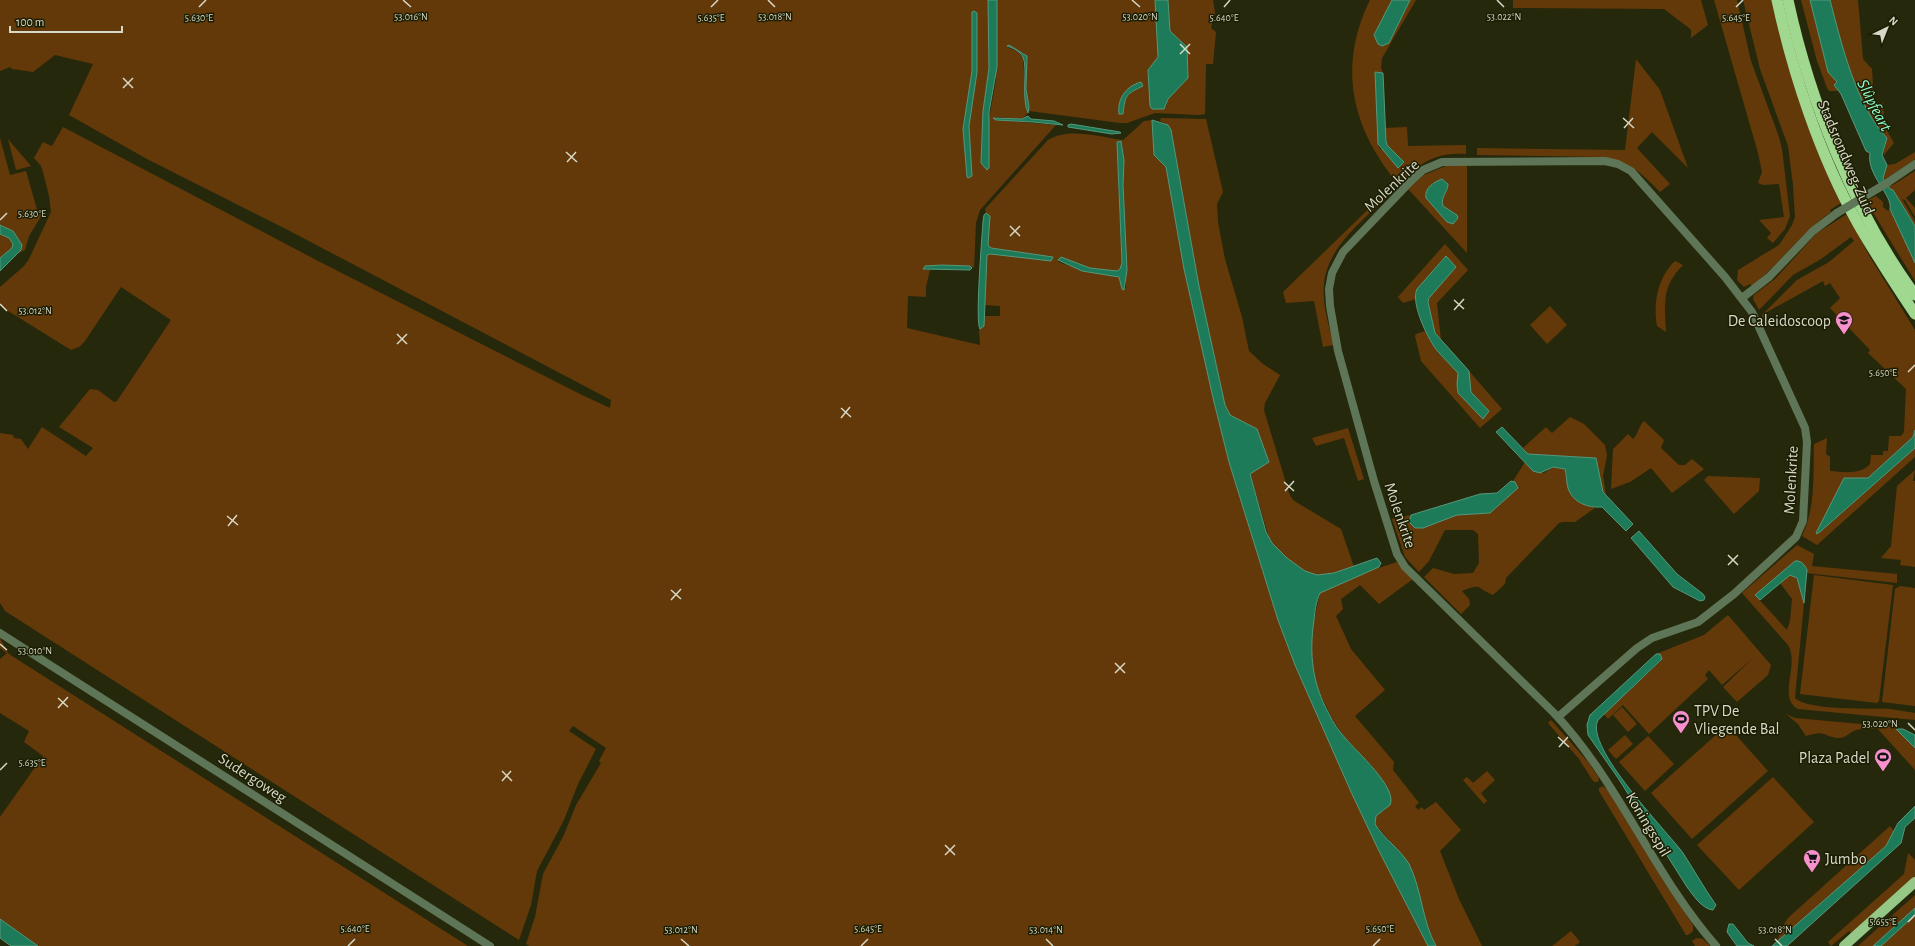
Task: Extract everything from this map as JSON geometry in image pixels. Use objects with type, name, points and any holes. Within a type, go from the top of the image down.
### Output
[{"type":"highway","name":"Stadsrondweg-Zuid","points":[[1777,0],[1793,62],[1805,100],[1832,169],[1856,221],[1885,269],[1915,314]]},
{"type":"highway","name":"Stadsrondweg-Zuid","points":[[1788,0],[1801,52],[1813,90],[1841,164],[1894,264],[1915,295]]},
{"type":"main road","points":[[1844,946],[1915,882]]},
{"type":"main road","points":[[1852,946],[1915,890]]},
{"type":"street","name":"Molenkrite","points":[[1605,161],[1618,164],[1631,171],[1742,298],[1756,318],[1805,428],[1807,442],[1803,520],[1796,536],[1734,594],[1698,622],[1652,638],[1636,648],[1558,717],[1405,567],[1397,554],[1374,481],[1338,351],[1330,306],[1329,289],[1332,273],[1343,252],[1423,170],[1442,162],[1605,161]]},
{"type":"street","points":[[1742,298],[1769,277],[1813,231],[1837,213],[1915,164]]},
{"type":"street","name":"Sudergoweg","points":[[0,633],[490,946]]},
{"type":"street","name":"Koningsspil","points":[[1558,717],[1596,763],[1676,895],[1694,920],[1716,946]]},
{"type":"shaded area","points":[[0,0],[988,0],[989,68],[983,111],[981,163],[996,80],[997,0],[1155,0],[1158,57],[1148,70],[1149,83],[1166,107],[1168,99],[1188,78],[1187,47],[1170,31],[1168,0],[1213,0],[1215,13],[1211,28],[1216,32],[1213,64],[1206,64],[1205,114],[1155,113],[1127,123],[1120,123],[1029,111],[1026,89],[1027,70],[1024,53],[1008,45],[1007,47],[1019,52],[1023,58],[1027,114],[1022,119],[995,117],[996,120],[1056,125],[980,210],[976,223],[974,268],[970,266],[925,266],[925,270],[930,270],[926,287],[926,297],[908,296],[907,328],[980,345],[979,329],[984,326],[984,316],[1000,316],[1000,306],[984,305],[987,255],[1053,257],[991,249],[988,245],[989,215],[986,213],[985,209],[1048,140],[1057,136],[1075,133],[1123,140],[1144,121],[1152,120],[1154,155],[1166,167],[1184,269],[1229,462],[1278,620],[1295,665],[1352,794],[1379,851],[1428,946],[529,946],[526,944],[535,917],[543,874],[564,835],[576,805],[601,763],[599,761],[606,748],[573,726],[569,731],[596,749],[578,784],[564,820],[537,871],[531,905],[519,940],[5,611],[0,603],[0,433],[13,435],[14,438],[21,439],[28,449],[42,427],[86,456],[93,448],[59,427],[90,389],[98,390],[114,402],[117,401],[171,320],[121,287],[85,341],[79,347],[71,350],[0,306],[0,287],[24,266],[29,259],[51,212],[43,172],[41,166],[34,158],[43,142],[52,146],[63,127],[322,263],[582,395],[610,408],[611,400],[286,229],[147,159],[69,115],[93,64],[55,55],[33,72],[12,69],[10,67],[0,71]],"holes":[[[972,12],[977,17],[977,72],[969,126],[972,176],[967,177],[963,129],[972,71]],[[1138,83],[1143,86],[1129,93],[1118,113],[1125,91]],[[1121,141],[1124,158],[1123,200],[1126,288],[1122,289],[1119,277],[1058,262],[1061,257],[1090,268],[1117,271],[1120,269],[1122,263],[1118,179]]]},
{"type":"shaded area","points":[[988,0],[997,0],[997,67],[989,112],[989,168],[987,170],[981,163],[983,111],[989,68]]},
{"type":"shaded area","points":[[1155,0],[1168,0],[1170,31],[1187,47],[1188,78],[1168,99],[1164,109],[1152,109],[1150,106],[1148,70],[1158,57]]},
{"type":"shaded area","points":[[1370,0],[1392,0],[1374,35],[1389,43],[1410,0],[1416,0],[1382,58],[1381,68],[1383,73],[1375,72],[1379,148],[1404,162],[1387,145],[1385,128],[1407,127],[1408,146],[1466,145],[1466,154],[1445,155],[1428,160],[1399,185],[1383,164],[1370,142],[1360,120],[1354,97],[1352,73],[1354,49],[1360,25]]},
{"type":"shaded area","points":[[1392,0],[1410,0],[1389,43],[1382,46],[1378,44],[1374,35]]},
{"type":"shaded area","points":[[1513,0],[1701,0],[1708,25],[1691,38],[1691,30],[1664,9],[1513,8]]},
{"type":"shaded area","points":[[1714,0],[1737,0],[1751,61],[1782,149],[1790,216],[1785,229],[1773,243],[1767,238],[1771,233],[1759,220],[1784,217],[1779,184],[1763,185],[1758,183],[1762,172],[1758,153]]},
{"type":"shaded area","points":[[1743,0],[1772,0],[1797,94],[1841,203],[1830,210],[1831,212],[1810,229],[1752,286],[1750,284],[1744,287],[1737,280],[1738,270],[1779,245],[1792,225],[1795,217],[1788,146],[1760,69]]},
{"type":"shaded area","points":[[1801,0],[1810,0],[1828,72],[1835,79],[1836,88],[1838,91],[1829,91],[1827,88],[1817,61]]},
{"type":"shaded area","points":[[1810,0],[1830,0],[1839,35],[1858,91],[1876,125],[1887,138],[1882,155],[1887,165],[1883,178],[1890,189],[1893,190],[1915,226],[1915,263],[1890,209],[1888,197],[1875,177],[1870,161],[1870,153],[1866,151],[1841,94],[1834,85],[1837,82],[1828,72]]},
{"type":"shaded area","points":[[1830,0],[1858,0],[1863,59],[1872,69],[1874,103],[1883,103],[1885,127],[1894,143],[1883,156],[1887,138],[1876,125],[1858,91],[1839,35]]},
{"type":"shaded area","points":[[974,11],[977,13],[977,72],[969,126],[972,176],[968,178],[963,129],[972,71],[972,12]]},
{"type":"shaded area","points":[[1009,45],[1027,56],[1026,89],[1029,107],[1028,113],[1025,99],[1025,68],[1023,57],[1018,51],[1007,46]]},
{"type":"shaded area","points":[[1636,59],[1660,90],[1688,168],[1652,132],[1637,148],[1670,184],[1660,192],[1633,168],[1618,161],[1609,159],[1598,157],[1477,155],[1477,148],[1625,150]]},
{"type":"shaded area","points":[[1375,72],[1383,73],[1386,141],[1387,145],[1404,162],[1398,168],[1378,144]]},
{"type":"shaded area","points":[[1141,82],[1143,86],[1127,96],[1123,114],[1119,114],[1119,103],[1121,98],[1127,90]]},
{"type":"shaded area","points":[[1028,116],[1031,119],[1054,121],[1063,125],[996,120],[993,118],[1022,119]]},
{"type":"shaded area","points":[[1161,118],[1206,119],[1223,192],[1217,204],[1218,222],[1225,259],[1242,317],[1249,351],[1263,364],[1280,375],[1265,403],[1264,410],[1289,493],[1293,500],[1341,529],[1354,567],[1327,574],[1312,574],[1297,567],[1277,549],[1269,538],[1234,418],[1229,415],[1225,405],[1199,286],[1171,130],[1168,125],[1160,121]]},
{"type":"shaded area","points":[[1152,120],[1168,125],[1171,130],[1199,286],[1225,405],[1230,415],[1257,429],[1269,462],[1250,474],[1266,532],[1272,543],[1287,558],[1305,571],[1317,575],[1334,573],[1377,558],[1381,563],[1379,567],[1320,593],[1316,606],[1313,633],[1313,668],[1315,680],[1323,702],[1334,724],[1375,770],[1388,789],[1391,798],[1390,805],[1376,816],[1375,824],[1409,864],[1417,884],[1431,936],[1436,946],[1428,946],[1379,851],[1295,665],[1278,620],[1229,462],[1184,269],[1166,167],[1154,155]]},
{"type":"shaded area","points":[[1071,124],[1121,133],[1112,134],[1068,127],[1068,125]]},
{"type":"shaded area","points":[[0,138],[10,175],[26,171],[38,213],[43,213],[29,236],[25,250],[17,254],[21,250],[17,237],[12,231],[0,225]]},
{"type":"shaded area","points":[[8,139],[31,166],[16,170]]},
{"type":"shaded area","points":[[1121,141],[1124,160],[1123,185],[1127,270],[1124,290],[1122,289],[1119,277],[1082,271],[1058,260],[1061,257],[1090,268],[1117,271],[1120,269],[1122,263],[1117,142]]},
{"type":"shaded area","points":[[1915,152],[1915,159],[1886,179],[1883,178],[1887,165],[1895,164]]},
{"type":"shaded area","points":[[1448,165],[1467,165],[1467,253],[1408,189],[1424,175]],"holes":[[[1442,179],[1448,183],[1442,203],[1443,206],[1455,213],[1447,222],[1425,195],[1433,183]]]},
{"type":"shaded area","points":[[1915,171],[1915,190],[1906,198],[1915,208],[1915,217],[1905,200],[1902,199],[1915,221],[1915,226],[1893,190],[1888,186],[1893,185]]},
{"type":"shaded area","points":[[1442,179],[1448,184],[1447,190],[1443,197],[1443,206],[1457,215],[1458,218],[1453,224],[1447,222],[1426,198],[1428,188]]},
{"type":"shaded area","points":[[1388,190],[1391,193],[1359,223],[1339,246],[1326,271],[1324,300],[1326,315],[1334,345],[1323,347],[1314,301],[1286,303],[1283,292]]},
{"type":"shaded area","points":[[1876,196],[1883,202],[1883,207],[1888,211],[1890,209],[1915,263],[1915,281],[1866,201]]},
{"type":"shaded area","points":[[986,213],[990,216],[988,245],[991,248],[1053,257],[1051,261],[990,254],[987,255],[984,326],[980,329],[978,311],[979,278],[983,221]]},
{"type":"shaded area","points":[[1847,214],[1870,257],[1915,330],[1915,430],[1913,437],[1868,478],[1818,534],[1915,448],[1915,457],[1817,545],[1802,536],[1810,514],[1812,502],[1814,444],[1827,438],[1826,454],[1830,457],[1830,471],[1852,472],[1866,468],[1870,464],[1871,455],[1883,455],[1883,451],[1888,451],[1889,436],[1901,436],[1904,432],[1906,389],[1868,353],[1870,350],[1830,308],[1840,298],[1830,283],[1825,286],[1823,281],[1767,312],[1765,315],[1768,321],[1765,323],[1762,315],[1797,280],[1829,262],[1854,241],[1851,237],[1821,259],[1793,275],[1759,310],[1753,299],[1754,295],[1776,278],[1817,233]]},
{"type":"shaded area","points":[[0,225],[13,231],[22,245],[21,250],[0,271],[0,258],[12,248],[13,244],[9,238],[0,234]]},
{"type":"shaded area","points":[[0,234],[9,238],[13,244],[12,248],[0,258]]},
{"type":"shaded area","points":[[1445,244],[1468,270],[1437,303],[1441,340],[1435,333],[1428,302],[1446,256],[1415,293],[1416,299],[1403,303],[1398,297]]},
{"type":"shaded area","points":[[1446,256],[1456,267],[1429,298],[1428,302],[1435,333],[1469,371],[1471,392],[1489,411],[1483,419],[1458,393],[1458,373],[1435,348],[1418,313],[1416,303],[1417,289]]},
{"type":"shaded area","points":[[1675,261],[1683,265],[1676,273],[1668,288],[1665,304],[1666,332],[1657,326],[1656,299],[1664,275]]},
{"type":"shaded area","points":[[925,266],[970,266],[972,268],[970,270],[923,269]]},
{"type":"shaded area","points":[[1550,306],[1567,325],[1547,344],[1530,325]]},
{"type":"shaded area","points":[[1425,331],[1438,353],[1459,373],[1457,384],[1489,411],[1471,392],[1469,371],[1502,409],[1480,428],[1421,361],[1415,336],[1416,334]]},
{"type":"shaded area","points":[[1570,417],[1584,424],[1605,445],[1607,455],[1603,476],[1606,495],[1603,492],[1596,458],[1528,454],[1523,448],[1546,427],[1552,433]]},
{"type":"shaded area","points":[[1644,421],[1664,440],[1661,448],[1679,465],[1685,465],[1692,459],[1704,469],[1672,493],[1651,468],[1630,482],[1611,489],[1613,449],[1628,434],[1633,439]]},
{"type":"shaded area","points":[[1502,427],[1528,454],[1596,458],[1603,492],[1633,524],[1626,531],[1602,507],[1591,507],[1577,501],[1570,493],[1568,488],[1565,469],[1553,467],[1540,473],[1533,471],[1496,432]]},
{"type":"shaded area","points":[[1348,428],[1364,479],[1358,481],[1344,438],[1316,446],[1312,438]]},
{"type":"shaded area","points":[[1915,430],[1915,448],[1817,534],[1816,533],[1844,478],[1868,478],[1913,437]]},
{"type":"shaded area","points":[[1525,462],[1533,471],[1544,473],[1553,467],[1565,469],[1567,482],[1579,502],[1595,508],[1575,522],[1559,523],[1506,578],[1505,584],[1493,595],[1479,587],[1473,587],[1462,591],[1469,599],[1470,605],[1461,614],[1424,577],[1433,568],[1454,574],[1473,573],[1479,563],[1478,534],[1473,530],[1445,530],[1429,561],[1419,572],[1405,557],[1392,519],[1411,515],[1409,517],[1450,517],[1457,515],[1490,513],[1515,482],[1513,481]]},
{"type":"shaded area","points":[[1915,470],[1913,481],[1915,481],[1915,567],[1900,565],[1901,560],[1881,558],[1891,546],[1897,486]]},
{"type":"shaded area","points":[[1708,476],[1760,478],[1759,491],[1734,514],[1704,480]]},
{"type":"shaded area","points":[[1511,481],[1515,482],[1518,488],[1490,513],[1457,515],[1423,528],[1415,528],[1409,522],[1411,515],[1480,494],[1497,493]]},
{"type":"shaded area","points":[[1639,531],[1677,574],[1703,594],[1705,597],[1704,600],[1700,601],[1673,587],[1631,538]]},
{"type":"shaded area","points":[[1797,545],[1814,554],[1812,566],[1897,574],[1897,583],[1806,573],[1807,570],[1800,562],[1755,595],[1787,630],[1790,621],[1792,599],[1780,583],[1790,575],[1794,576],[1799,582],[1804,603],[1795,698],[1802,702],[1825,707],[1890,709],[1915,713],[1915,720],[1798,709],[1792,704],[1789,697],[1789,689],[1792,662],[1788,645],[1742,593]]},
{"type":"shaded area","points":[[1795,561],[1802,563],[1807,570],[1804,603],[1797,578],[1790,575],[1760,600],[1755,595]]},
{"type":"shaded area","points":[[1397,562],[1413,579],[1379,604],[1360,585],[1341,599],[1343,609],[1336,616],[1351,649],[1385,690],[1355,716],[1394,762],[1393,770],[1419,803],[1415,806],[1418,810],[1422,807],[1424,810],[1436,802],[1461,830],[1440,851],[1459,899],[1482,946],[1436,946],[1431,937],[1401,854],[1375,824],[1376,816],[1385,810],[1391,802],[1384,784],[1371,765],[1346,739],[1334,722],[1317,688],[1311,661],[1311,634],[1320,593],[1357,575]]},
{"type":"shaded area","points":[[1814,575],[1893,585],[1879,701],[1877,703],[1800,694]]},
{"type":"shaded area","points":[[1900,586],[1915,588],[1915,706],[1882,702],[1895,589]]},
{"type":"shaded area","points":[[1728,615],[1771,665],[1768,675],[1737,702],[1723,687],[1753,658],[1722,685],[1709,670],[1705,675],[1708,679],[1649,734],[1623,705],[1608,719],[1604,714],[1662,660],[1660,654],[1656,654],[1704,635]]},
{"type":"shaded area","points":[[0,638],[8,653],[12,656],[468,946],[38,946],[0,919],[0,817],[43,756],[24,742],[29,731],[0,713],[0,659],[7,653],[0,648]]},
{"type":"shaded area","points":[[1656,654],[1660,654],[1662,659],[1598,720],[1597,733],[1603,749],[1614,768],[1683,853],[1716,905],[1713,910],[1705,907],[1695,898],[1687,887],[1618,778],[1588,735],[1587,725],[1590,715]]},
{"type":"shaded area","points":[[1622,707],[1637,724],[1628,732],[1613,715]]},
{"type":"shaded area","points":[[1786,714],[1795,718],[1894,727],[1915,748],[1915,770],[1877,728],[1856,730],[1841,738],[1821,733],[1806,736],[1798,724]]},
{"type":"shaded area","points":[[1551,720],[1588,762],[1599,778],[1598,782],[1593,781],[1579,759],[1548,723]]},
{"type":"shaded area","points":[[1727,725],[1768,771],[1692,839],[1651,793]]},
{"type":"shaded area","points":[[1896,729],[1903,729],[1915,735],[1915,748]]},
{"type":"shaded area","points":[[1625,735],[1633,744],[1616,759],[1608,750]]},
{"type":"shaded area","points":[[1648,736],[1674,764],[1645,791],[1619,762]]},
{"type":"shaded area","points":[[1487,771],[1495,780],[1481,793],[1487,801],[1484,804],[1463,780],[1467,777],[1473,783]]},
{"type":"shaded area","points":[[1773,777],[1814,822],[1739,890],[1697,845]]},
{"type":"shaded area","points":[[1603,786],[1609,791],[1665,884],[1693,925],[1693,931],[1688,935],[1686,935],[1599,791],[1599,788]]},
{"type":"shaded area","points":[[1915,806],[1915,818],[1905,827],[1901,843],[1787,946],[1772,946],[1886,846],[1898,823]]},
{"type":"shaded area","points":[[1890,826],[1894,831],[1886,846],[1777,942],[1781,929],[1788,918]]},
{"type":"shaded area","points":[[1908,853],[1915,860],[1915,878],[1878,912],[1851,933],[1849,931],[1831,946],[1828,942],[1904,874]]},
{"type":"shaded area","points":[[1915,895],[1915,908],[1873,946],[1858,946]]},
{"type":"shaded area","points":[[1915,908],[1915,915],[1881,946],[1873,946]]},
{"type":"shaded area","points":[[1915,915],[1915,946],[1881,946]]},
{"type":"shaded area","points":[[0,919],[38,946],[11,946],[0,938]]},
{"type":"shaded area","points":[[1729,924],[1733,924],[1748,943],[1754,946],[1737,946],[1727,932]]},
{"type":"shaded area","points":[[1571,931],[1580,942],[1575,946],[1552,946]]},
{"type":"shaded area","points":[[1697,938],[1703,939],[1710,946],[1695,946],[1692,941]]},
{"type":"place","name":"De Caleidoscoop","points":[[1844,335]]},
{"type":"place","name":"TPV De Vliegende Bal","points":[[1681,734]]},
{"type":"place","name":"Plaza Padel","points":[[1883,772]]},
{"type":"place","name":"Jumbo","points":[[1812,873]]},
{"type":"water label","name":"Slûpfeart","points":[[1875,105]]}]
